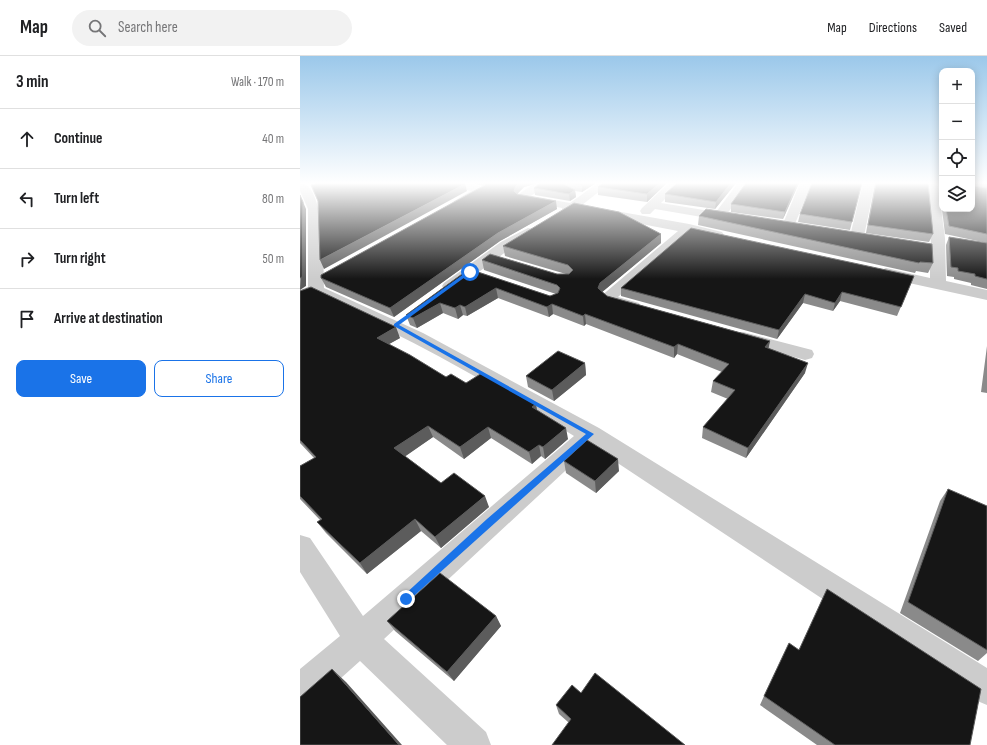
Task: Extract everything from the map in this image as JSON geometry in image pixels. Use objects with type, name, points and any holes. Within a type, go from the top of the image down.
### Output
[{"type":"street","points":[[314,215],[315,285],[402,321],[591,434],[987,688]]},
{"type":"street","points":[[553,218],[558,215]]},
{"type":"street","points":[[623,215],[727,237]]},
{"type":"street","points":[[638,218],[642,215]]},
{"type":"street","points":[[714,215],[742,219]]},
{"type":"street","points":[[788,226],[793,215]]},
{"type":"street","points":[[856,236],[861,215]]},
{"type":"street","points":[[938,215],[938,284]]},
{"type":"street","points":[[773,224],[803,228]]},
{"type":"street","points":[[439,294],[506,245],[539,225]]},
{"type":"street","points":[[645,310],[615,302],[608,297],[689,228]]},
{"type":"street","points":[[841,234],[871,239]]},
{"type":"street","points":[[893,242],[938,243],[953,241]]},
{"type":"street","points":[[490,257],[505,262]]},
{"type":"street","points":[[871,269],[987,295]]},
{"type":"street","points":[[470,272],[485,277]]},
{"type":"street","points":[[729,333],[805,354]]},
{"type":"street","points":[[300,692],[406,599],[490,521],[591,434]]},
{"type":"street","points":[[300,547],[360,639],[473,745]]},
{"type":"building","points":[[300,215],[303,215],[302,277],[300,278]]},
{"type":"building","points":[[318,215],[406,215],[320,260]]},
{"type":"building","points":[[430,215],[530,215],[498,233],[390,308],[321,278],[321,275]]},
{"type":"building","points":[[554,215],[625,215],[661,234],[600,283],[598,288],[607,296],[770,341],[765,347],[808,363],[748,448],[703,427],[735,390],[713,381],[729,364],[678,344],[674,347],[585,314],[583,316],[552,304],[547,307],[496,288],[465,307],[460,305],[455,308],[440,303],[413,318],[406,315],[469,269],[550,296],[558,293],[560,288],[557,285],[482,260],[490,254],[557,274],[569,274],[573,270],[568,265],[503,246]]},
{"type":"building","points":[[746,215],[932,244],[933,263],[919,263],[699,216]]},
{"type":"building","points":[[807,215],[854,215],[852,222]]},
{"type":"building","points":[[870,215],[931,215],[933,234],[868,225]]},
{"type":"building","points":[[947,215],[987,215],[987,234],[949,226]]},
{"type":"building","points":[[691,228],[914,276],[901,307],[842,292],[835,303],[805,294],[779,330],[621,288]]},
{"type":"building","points":[[949,237],[987,243],[987,279],[975,276],[975,274],[958,271],[958,268],[951,267]]},
{"type":"building","points":[[311,287],[396,327],[377,338],[410,355],[446,377],[451,374],[466,383],[482,373],[536,404],[532,407],[566,428],[543,447],[539,445],[529,452],[488,427],[460,447],[428,426],[394,448],[441,483],[454,473],[485,496],[435,537],[415,519],[360,563],[317,522],[322,519],[300,496],[300,466],[316,457],[300,440],[300,291]]},
{"type":"building","points":[[558,351],[585,363],[552,390],[526,376]]},
{"type":"building","points":[[587,440],[618,459],[595,481],[564,461]]},
{"type":"building","points":[[948,489],[987,506],[987,650],[908,602]]},
{"type":"building","points":[[440,573],[496,616],[447,672],[387,621]]},
{"type":"building","points":[[827,589],[981,689],[970,745],[835,745],[764,696],[789,643],[799,650]]},
{"type":"building","points":[[332,669],[399,745],[300,745],[300,697]]},
{"type":"building","points":[[595,673],[685,745],[552,745],[571,719],[556,705],[572,685],[581,693]]},
{"type":"route","points":[[406,599],[490,521],[591,434],[396,325],[470,272]]}]
